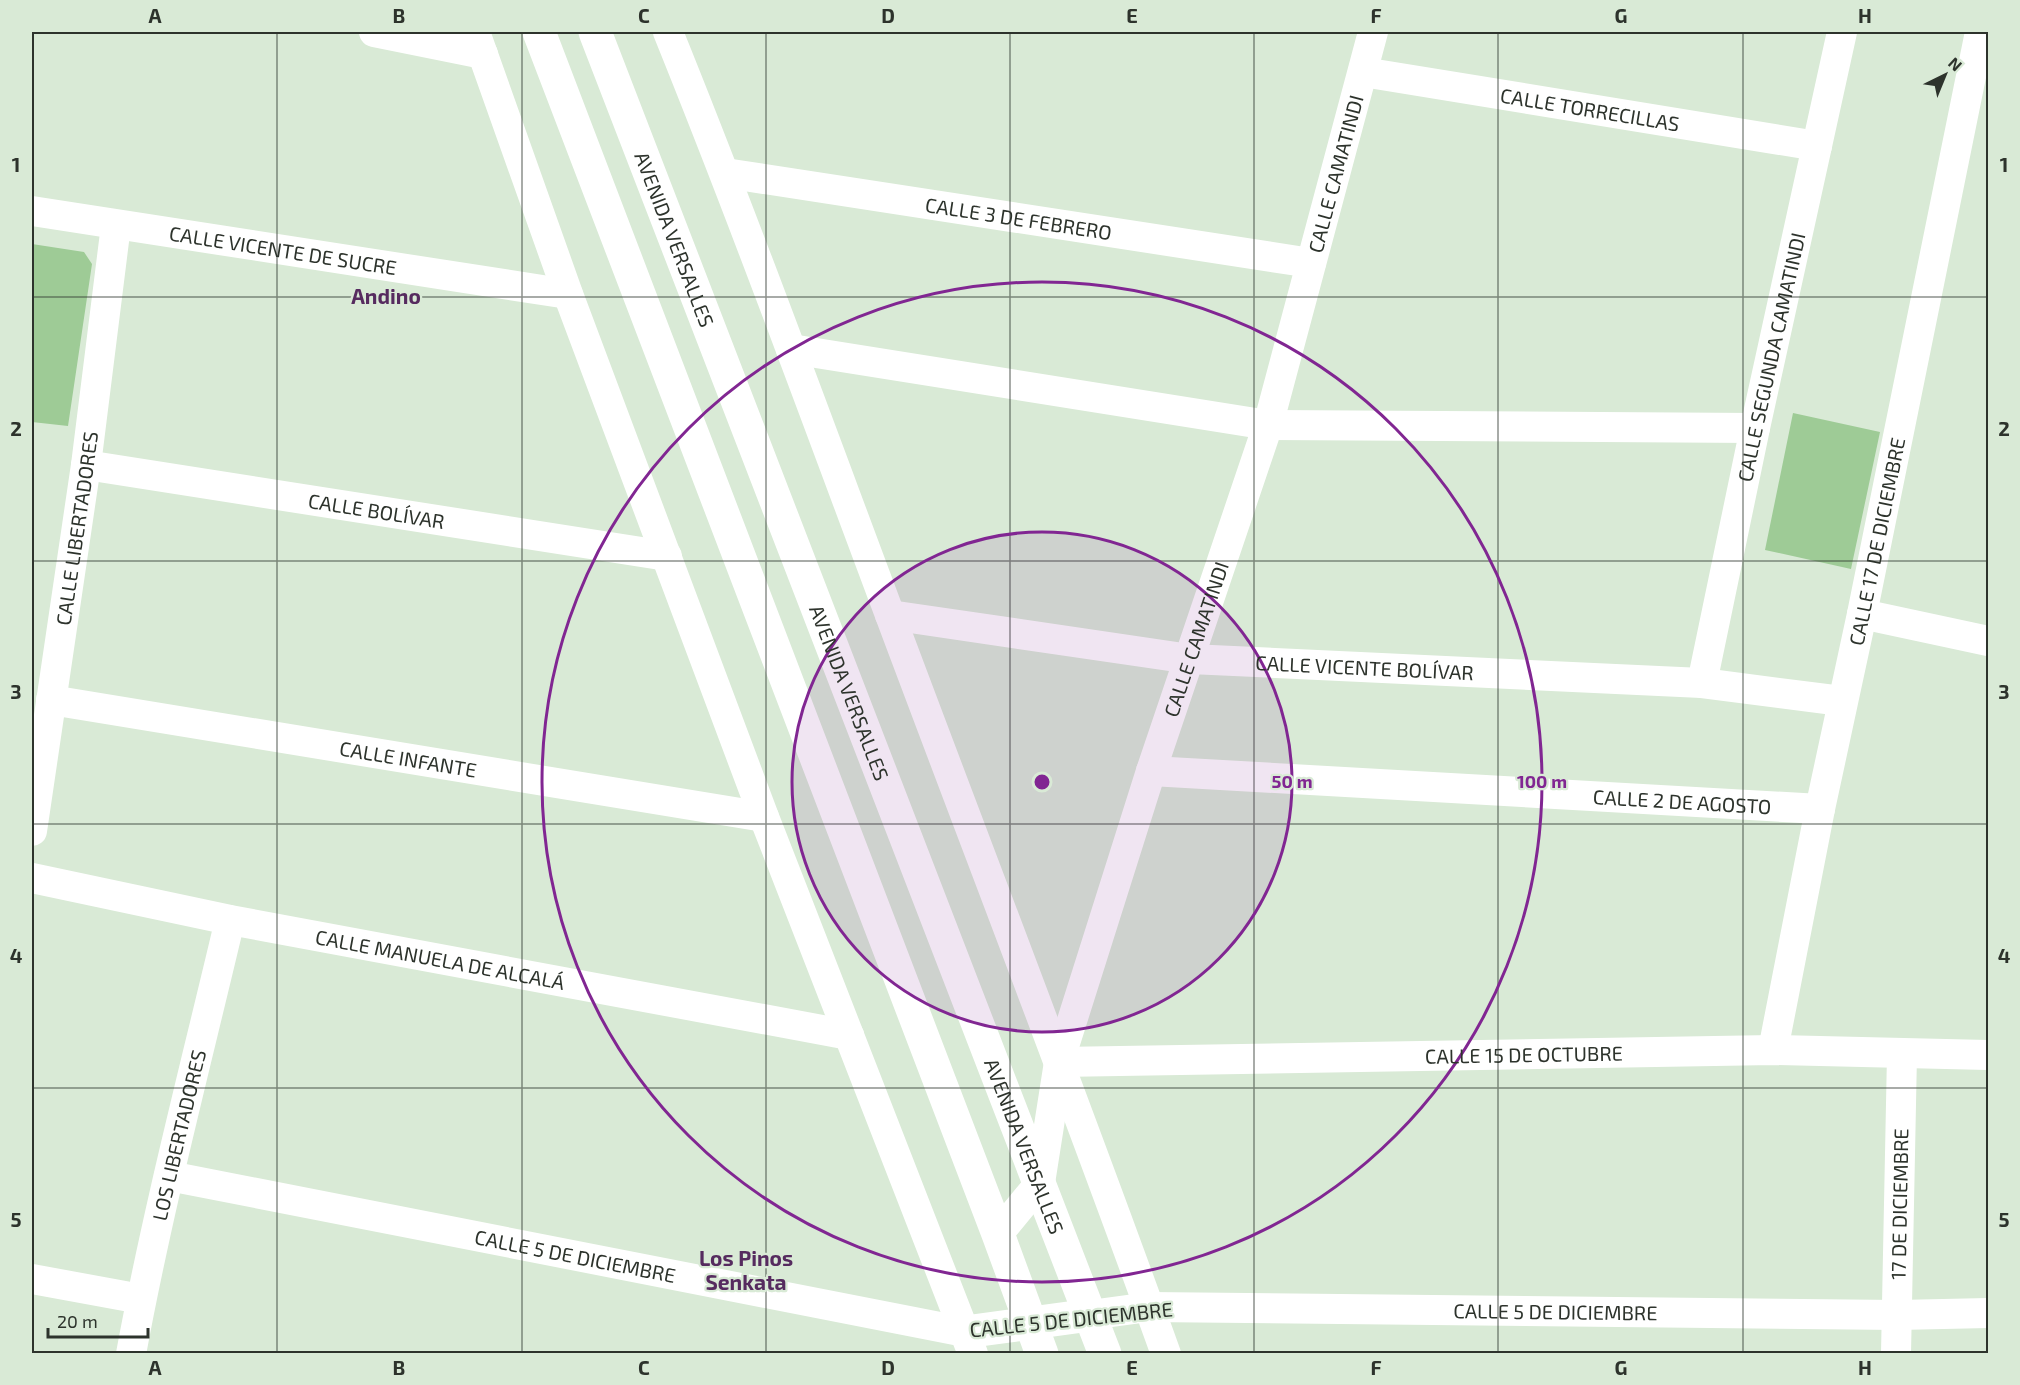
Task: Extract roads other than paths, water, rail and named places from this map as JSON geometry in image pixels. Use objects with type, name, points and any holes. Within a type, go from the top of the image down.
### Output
[{"type":"street","points":[[374,32],[479,43],[568,294],[764,817],[969,1342]]},
{"type":"street","points":[[539,32],[1042,1353]]},
{"type":"street","name":"AVENIDA VERSALLES","points":[[595,32],[1105,1353]]},
{"type":"street","points":[[668,32],[725,173],[1166,1353]]},
{"type":"street","name":"CALLE CAMATINDI","points":[[1040,1183],[1059,1062],[1152,771],[1268,425],[1373,32]]},
{"type":"street","name":"CALLE SEGUNDA CAMATINDI","points":[[1702,683],[1842,32]]},
{"type":"street","name":"CALLE 17 DE DICIEMBRE","points":[[1773,1050],[1820,809],[1862,614],[1980,32]]},
{"type":"street","name":"CALLE TORRECILLAS","points":[[1363,72],[1817,146]]},
{"type":"street","name":"CALLE 3 DE FEBRERO","points":[[725,173],[1311,263]]},
{"type":"street","name":"CALLE VICENTE DE SUCRE","points":[[32,211],[568,294]]},
{"type":"street","name":"CALLE LIBERTADORES","points":[[32,831],[86,465],[116,225]]},
{"type":"street","points":[[791,349],[1268,425],[1755,428]]},
{"type":"street","name":"CALLE BOLÍVAR","points":[[86,465],[667,556]]},
{"type":"street","points":[[1862,614],[1989,641]]},
{"type":"street","name":"CALLE VICENTE BOLÍVAR","points":[[890,615],[1190,659],[1702,683],[1842,701]]},
{"type":"street","name":"CALLE INFANTE","points":[[51,700],[764,817]]},
{"type":"street","name":"CALLE 2 DE AGOSTO","points":[[1152,771],[1820,809]]},
{"type":"street","name":"CALLE MANUELA DE ALCALÁ","points":[[32,878],[230,920],[849,1035]]},
{"type":"street","name":"LOS LIBERTADORES","points":[[131,1353],[169,1176],[230,920]]},
{"type":"street","name":"CALLE 15 DE OCTUBRE","points":[[1059,1062],[1773,1050],[1989,1055]]},
{"type":"street","name":"17 DE DICIEMBRE","points":[[1896,1353],[1902,1054]]},
{"type":"street","name":"CALLE 5 DE DICIEMBRE","points":[[169,1176],[969,1342],[1030,1323],[1149,1307],[1898,1315],[1989,1313]]},
{"type":"street","points":[[998,1234],[1040,1183]]},
{"type":"street","points":[[32,1279],[141,1299]]},
{"type":"district","name":"Andino","points":[[386,295]]},
{"type":"district","name":"Los Pinos Senkata","points":[[746,1269]]}]
